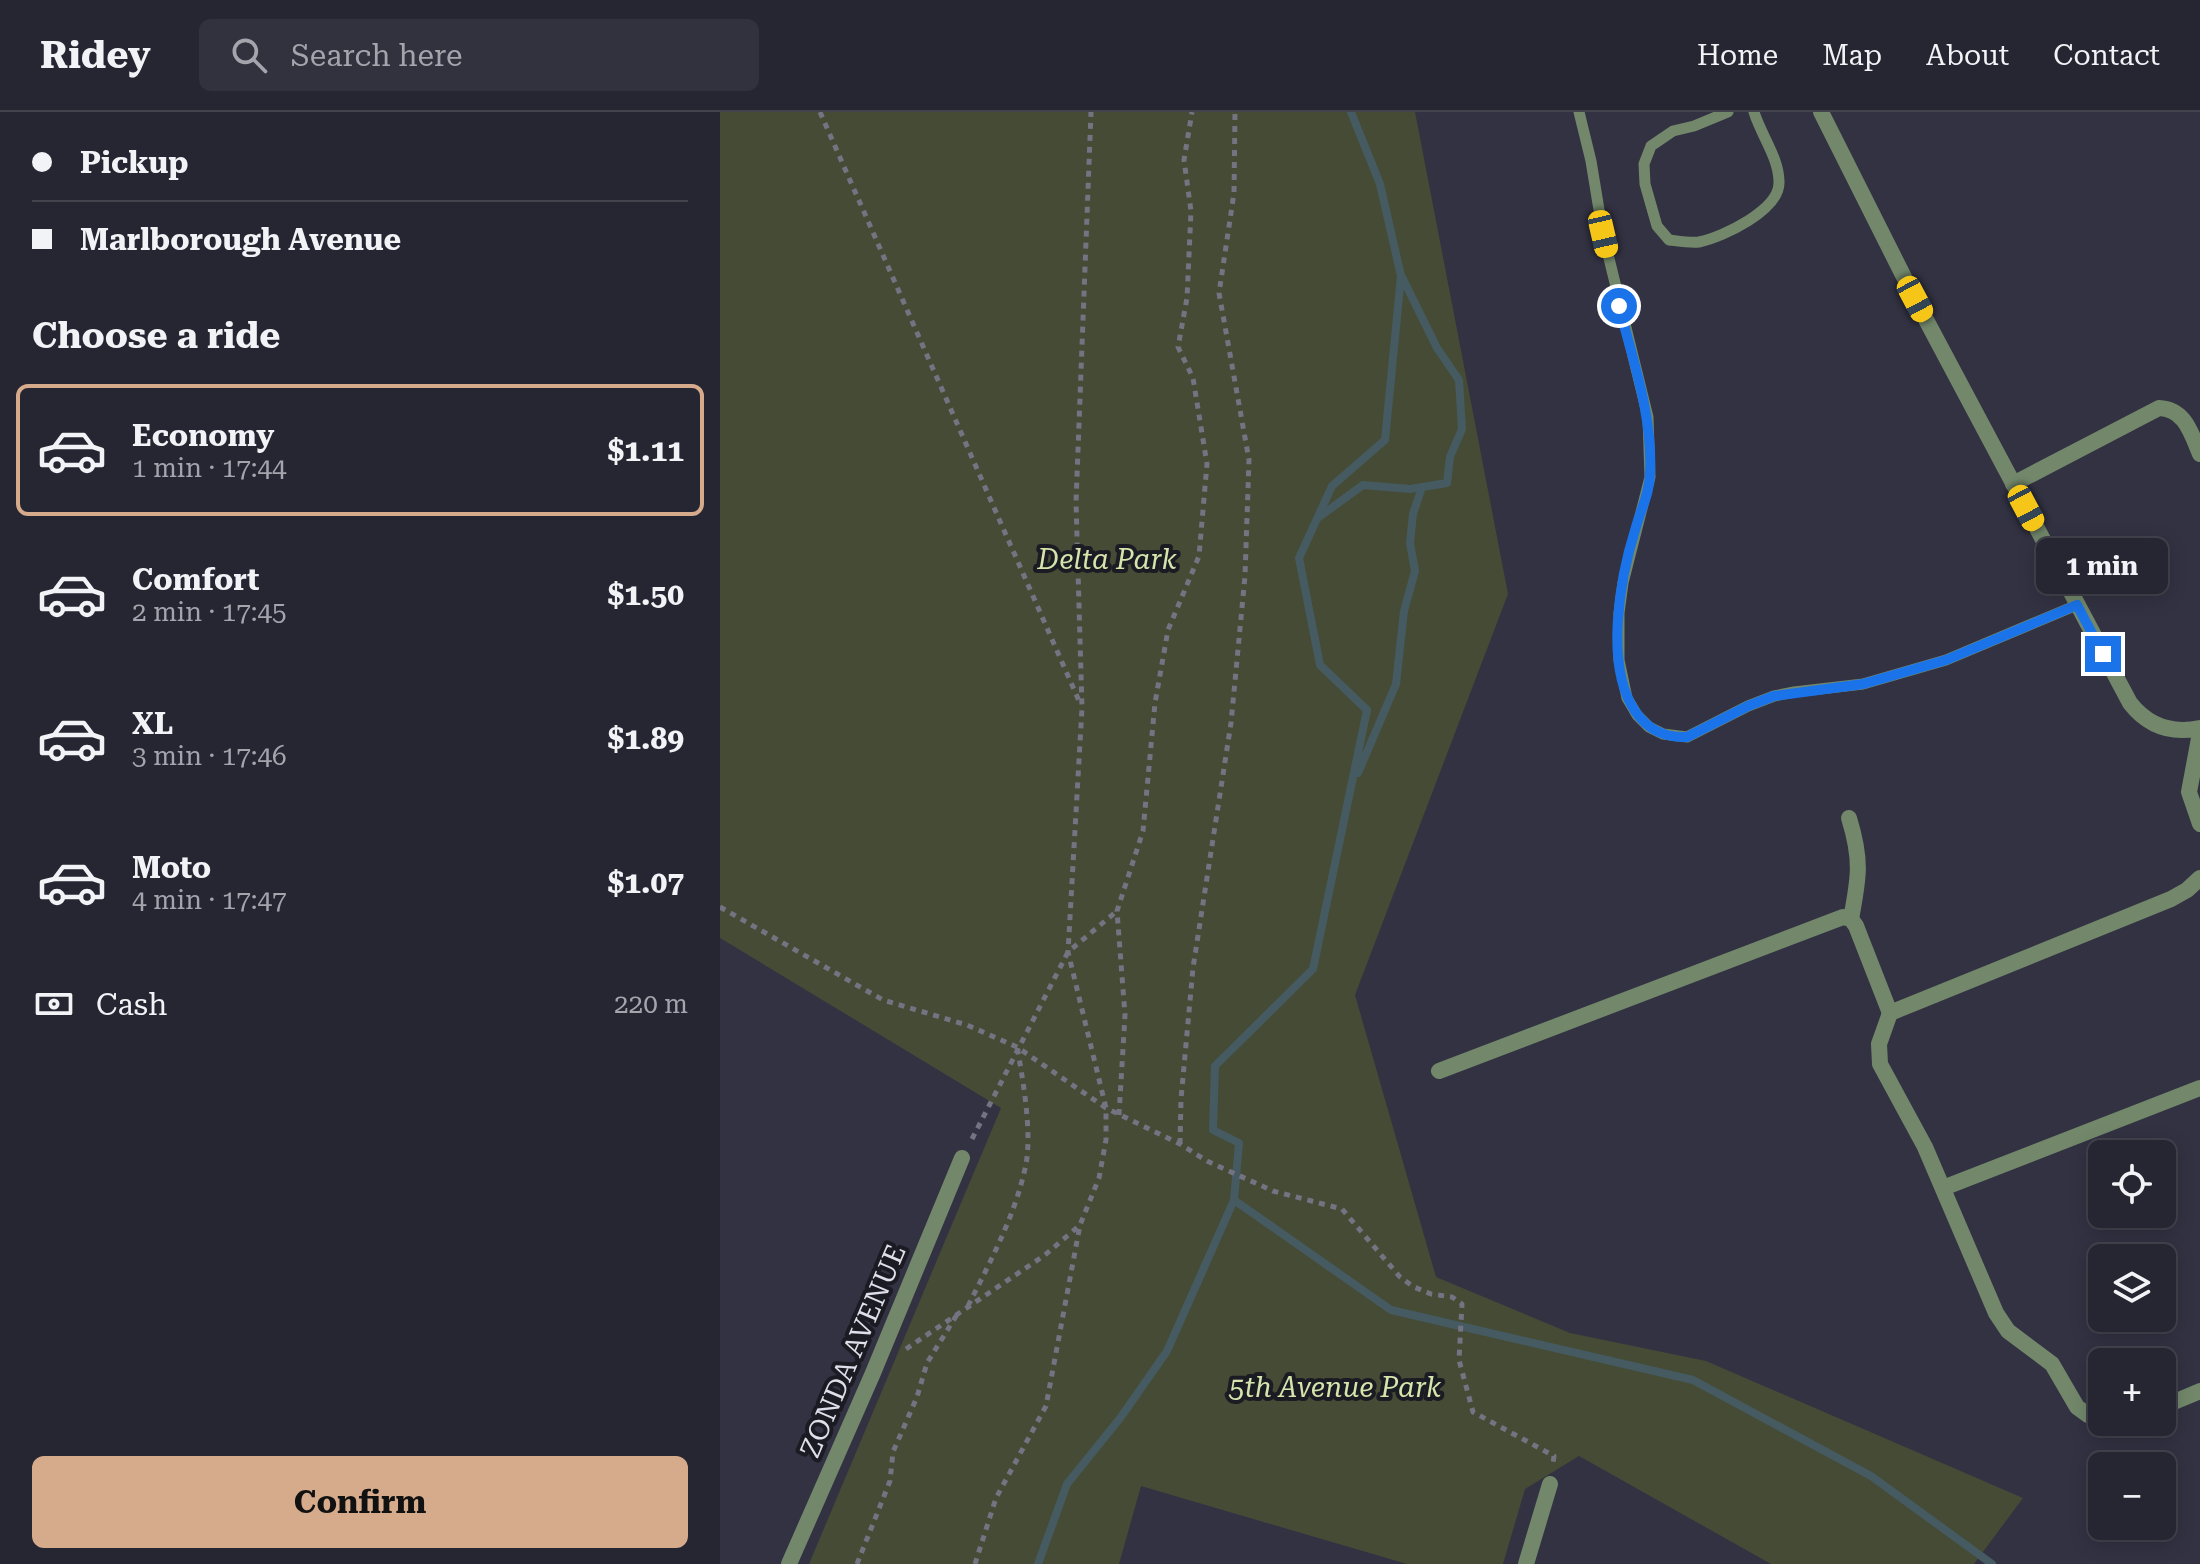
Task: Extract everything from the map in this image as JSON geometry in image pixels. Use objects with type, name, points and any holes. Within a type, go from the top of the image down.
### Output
[{"type":"street","points":[[1821,112],[1915,299],[2130,703],[2143,718],[2173,730],[2200,730],[2189,792],[2200,824]]},
{"type":"street","points":[[2013,484],[2159,408],[2179,415],[2200,454]]},
{"type":"street","points":[[1849,818],[1860,872],[1851,919],[1860,934],[1890,1013],[1879,1044],[1880,1064],[1925,1147],[2002,1324],[2052,1364],[2077,1407],[2088,1415]]},
{"type":"street","points":[[1890,1013],[2171,899],[2200,878]]},
{"type":"street","points":[[1439,1071],[1843,917],[1851,919]]},
{"type":"street","points":[[1943,1188],[2200,1088]]},
{"type":"street","name":"ZONDA AVENUE","points":[[789,1564],[873,1373],[962,1158]]},
{"type":"street","points":[[2176,1401],[2200,1391]]},
{"type":"street","points":[[1526,1564],[1550,1484]]},
{"type":"lane","points":[[1579,112],[1606,249],[1648,417],[1650,477],[1628,556],[1619,613],[1619,660],[1624,690],[1637,715],[1649,727],[1676,738],[1687,737],[1774,696],[1863,684],[1932,664],[2077,605]]},
{"type":"lane","points":[[1728,112],[1673,131],[1651,146],[1644,164],[1645,184],[1657,226],[1669,240],[1696,242],[1726,235],[1768,206],[1777,193],[1776,165],[1754,112]]},
{"type":"path","points":[[820,112],[1082,708]]},
{"type":"path","points":[[975,1564],[996,1498],[1046,1406],[1080,1225],[1099,1178],[1106,1140],[1106,1108],[1068,952],[1082,708],[1076,502],[1091,112]]},
{"type":"path","points":[[1119,1115],[1125,1015],[1117,911],[1143,831],[1155,703],[1168,630],[1199,556],[1207,464],[1193,378],[1178,347],[1187,298],[1191,211],[1184,160],[1192,112]]},
{"type":"path","points":[[1180,1144],[1193,968],[1231,723],[1245,576],[1249,460],[1219,293],[1234,193],[1235,112]]},
{"type":"path","points":[[720,907],[883,1000],[967,1025],[1017,1047],[1106,1108],[1180,1144],[1207,1161],[1273,1191],[1342,1209],[1400,1277],[1414,1287],[1431,1294],[1452,1297],[1462,1304],[1459,1360],[1473,1412],[1554,1456],[1550,1484]]},
{"type":"path","points":[[962,1158],[1068,952],[1117,911]]},
{"type":"path","points":[[968,1306],[1000,1242],[1016,1202],[1027,1160],[1025,1090],[1017,1047]]},
{"type":"path","points":[[873,1373],[1045,1255],[1080,1225]]},
{"type":"path","points":[[857,1564],[890,1481],[893,1452],[917,1397],[927,1363],[958,1313]]},
{"type":"green space","name":"Delta Park","points":[[720,112],[1415,112],[1508,594],[1355,995],[1436,1277],[1570,1333],[1706,1361],[2023,1498],[1974,1564],[1771,1564],[1579,1456],[1525,1489],[1503,1564],[1407,1564],[1141,1486],[1119,1564],[809,1564],[1001,1108],[720,938]]},
{"type":"waterway","points":[[1038,1564],[1067,1484],[1121,1417],[1167,1351],[1234,1200],[1239,1143],[1213,1130],[1215,1066],[1313,969],[1367,710],[1320,665],[1299,558],[1332,486],[1385,440],[1401,276],[1380,184],[1351,112]]},
{"type":"waterway","points":[[1319,517],[1363,485],[1410,489],[1447,483],[1450,457],[1462,429],[1459,380],[1437,348],[1402,277]]},
{"type":"waterway","points":[[1358,773],[1396,684],[1404,611],[1415,571],[1410,543],[1413,514],[1422,487]]},
{"type":"waterway","points":[[1234,1200],[1391,1310],[1693,1380],[1871,1476],[1992,1564]]},
{"type":"route","points":[[1619,306],[1648,417],[1651,451],[1650,477],[1628,556],[1619,613],[1619,660],[1627,698],[1649,727],[1676,738],[1687,737],[1774,696],[1863,684],[1946,660],[2077,605],[2103,654]]},
{"type":"park label","name":"5th Avenue Park","points":[[1335,1387]]}]
